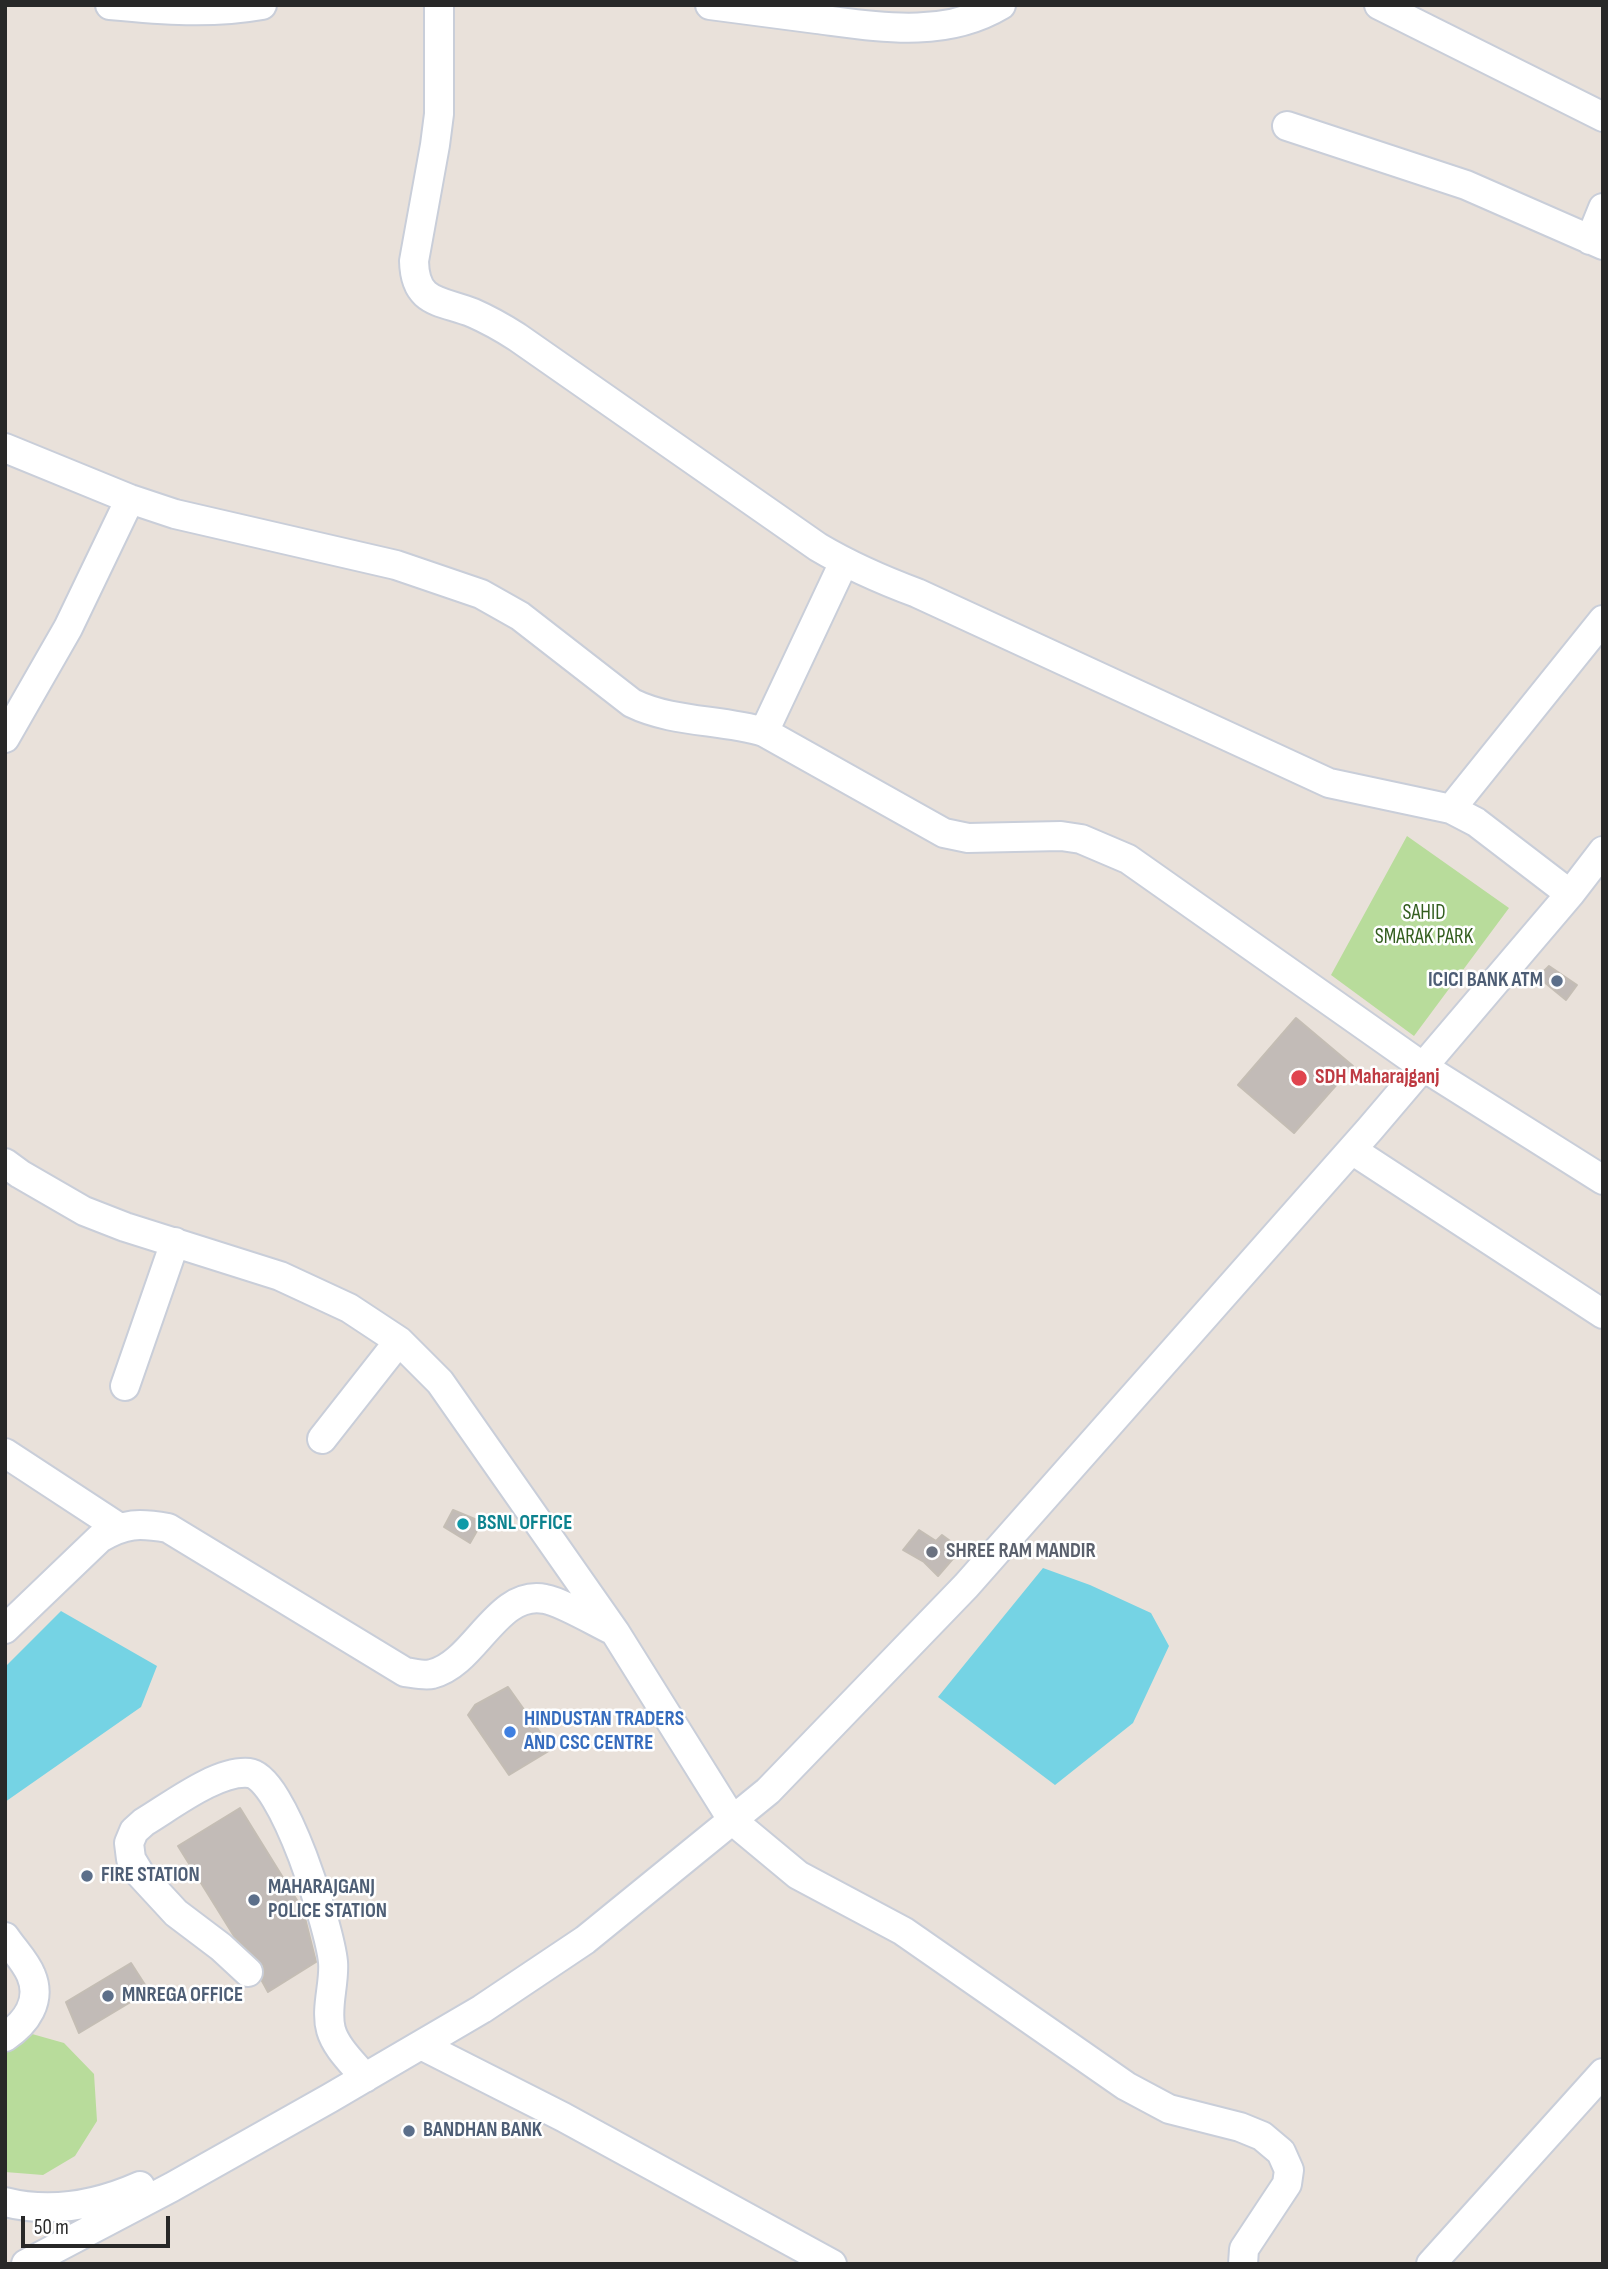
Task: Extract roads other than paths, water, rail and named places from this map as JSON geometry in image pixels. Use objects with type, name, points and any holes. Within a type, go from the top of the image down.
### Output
[{"type":"street","points":[[110,5],[191,12],[236,10],[262,5]]},
{"type":"street","points":[[439,5],[439,114],[414,261],[415,279],[425,295],[495,323],[517,337],[807,540],[844,562],[1329,783],[1451,808],[1476,822],[1570,894]]},
{"type":"street","points":[[710,5],[877,27],[910,28],[960,23],[986,14],[1001,5]]},
{"type":"street","points":[[1379,5],[1603,117]]},
{"type":"street","points":[[1287,126],[1466,185],[1596,243],[1603,208]]},
{"type":"street","points":[[5,448],[130,499],[216,524],[396,565],[458,585],[520,615],[632,703],[668,716],[743,726],[764,732],[944,833],[968,838],[1061,836],[1081,839],[1128,859],[1422,1066],[1603,1180]]},
{"type":"street","points":[[5,738],[68,628],[130,499]]},
{"type":"street","points":[[764,732],[844,562]]},
{"type":"street","points":[[1451,808],[1603,621]]},
{"type":"street","points":[[26,2264],[172,2187],[482,2009],[585,1940],[768,1791],[966,1586],[1352,1150],[1599,863]]},
{"type":"street","points":[[1352,1150],[1603,1314]]},
{"type":"street","points":[[5,1163],[85,1211],[125,1227],[279,1276],[349,1308],[399,1341],[440,1382],[615,1632],[733,1821],[798,1875],[902,1931],[1126,2086],[1169,2109],[1240,2127],[1262,2136],[1281,2152],[1289,2170],[1287,2184],[1244,2249],[1243,2264]]},
{"type":"street","points":[[125,1386],[175,1242]]},
{"type":"street","points":[[322,1439],[399,1341]]},
{"type":"street","points":[[5,1453],[118,1527]]},
{"type":"street","points":[[5,1629],[100,1538],[118,1527],[142,1524],[168,1528],[405,1672],[431,1675],[451,1665],[509,1608],[528,1598],[547,1599],[615,1632]]},
{"type":"street","points":[[248,1972],[176,1913],[140,1874],[131,1860],[129,1843],[134,1831],[144,1822],[207,1785],[234,1773],[252,1773],[265,1781],[274,1794],[309,1870],[331,1945],[332,2033],[365,2078]]},
{"type":"street","points":[[5,1937],[32,1975],[34,1996],[29,2016],[20,2027],[5,2037]]},
{"type":"street","points":[[421,2045],[563,2118],[832,2264]]},
{"type":"street","points":[[1431,2264],[1603,2073]]},
{"type":"street","points":[[5,2202],[24,2207],[48,2208],[86,2205],[115,2197],[330,2098]]},
{"type":"water","points":[[1043,1568],[1090,1585],[1151,1613],[1169,1646],[1133,1723],[1055,1785],[938,1697]]},
{"type":"water","points":[[61,1611],[157,1666],[141,1707],[5,1802],[5,1667]]},
{"type":"place","name":"ICICI BANK ATM","points":[[1557,981]]},
{"type":"place","name":"SDH Maharajganj","points":[[1299,1078]]},
{"type":"place","name":"BSNL OFFICE","points":[[463,1524]]},
{"type":"place","name":"SHREE RAM MANDIR","points":[[932,1552]]},
{"type":"place","name":"HINDUSTAN TRADERS AND CSC CENTRE","points":[[510,1732]]},
{"type":"place","name":"FIRE STATION","points":[[87,1876]]},
{"type":"place","name":"MAHARAJGANJ POLICE STATION","points":[[254,1900]]},
{"type":"place","name":"MNREGA OFFICE","points":[[108,1996]]},
{"type":"place","name":"BANDHAN BANK","points":[[409,2131]]},
{"type":"park label","name":"SAHID SMARAK PARK","points":[[1424,926]]}]
